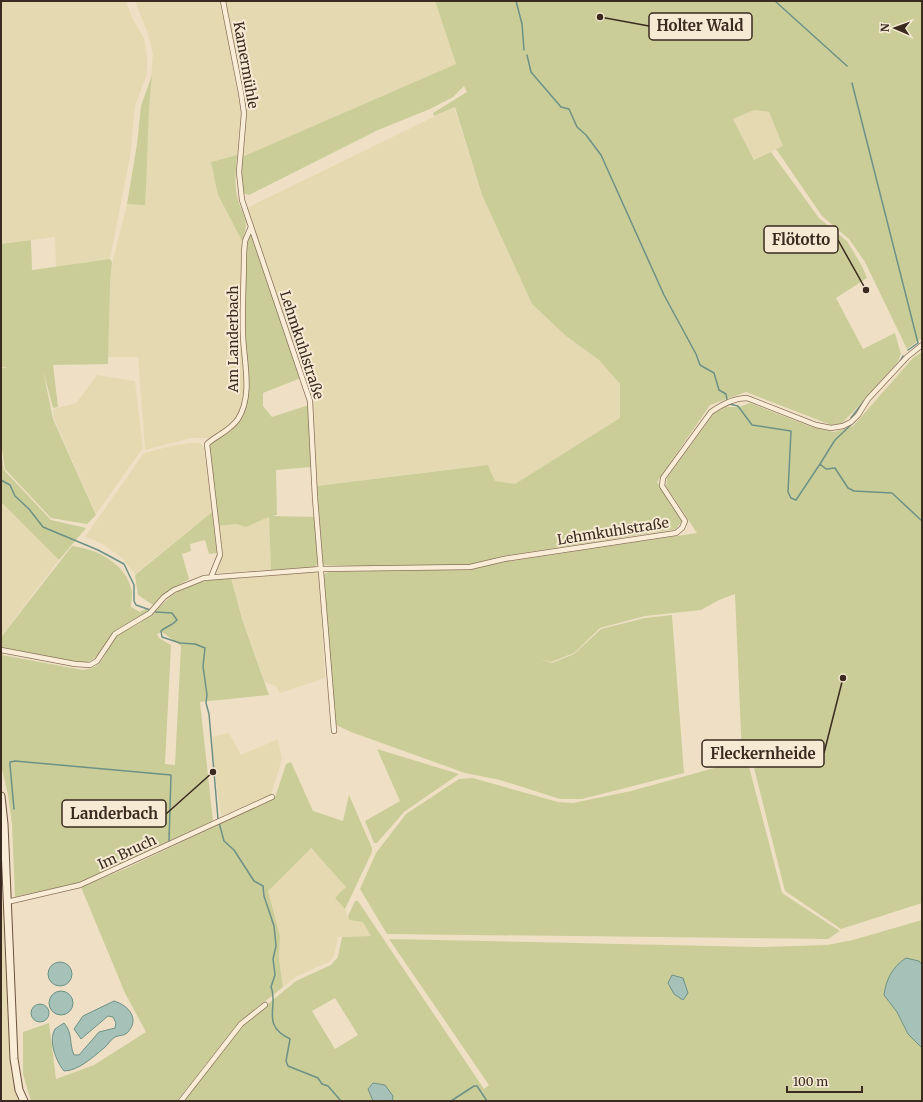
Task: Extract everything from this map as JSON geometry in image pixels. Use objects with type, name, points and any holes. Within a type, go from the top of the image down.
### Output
[{"type":"main road","points":[[1,796],[4,824],[14,1059],[19,1090],[24,1101]]},
{"type":"street","name":"Kamermühle","points":[[223,1],[244,113],[239,185],[251,227]]},
{"type":"street","name":"Lehmkuhlstraße","points":[[251,227],[310,401],[315,498],[334,730]]},
{"type":"street","name":"Am Landerbach","points":[[211,577],[220,555],[207,444],[232,427],[238,420],[245,401],[246,383],[243,335],[244,253],[245,241],[251,227]]},
{"type":"street","name":"Lehmkuhlstraße","points":[[1,650],[75,664],[90,665],[97,661],[115,634],[150,613],[174,590],[197,579],[321,569],[470,567],[504,559],[676,533],[682,528],[685,521],[662,486],[663,478],[710,412],[719,406],[740,398],[747,398],[816,425],[831,428],[843,426],[858,415],[868,399],[907,357],[922,345]]},
{"type":"street","name":"Im Bruch","points":[[7,902],[80,885],[272,797]]},
{"type":"street","points":[[181,1101],[241,1024],[265,1005]]},
{"type":"shaded area","points":[[1,1],[126,1],[133,20],[144,38],[147,55],[147,74],[135,106],[130,157],[110,259],[56,267],[55,237],[1,244]]},
{"type":"shaded area","points":[[135,1],[221,1],[241,114],[237,155],[211,162],[218,195],[242,241],[245,383],[243,402],[240,411],[230,426],[210,438],[191,438],[145,450],[138,357],[108,357],[110,285],[113,260],[127,204],[145,204],[148,106],[153,54],[148,34]]},
{"type":"shaded area","points":[[225,1],[435,1],[456,64],[242,157],[246,112]]},
{"type":"shaded area","points":[[454,107],[482,195],[532,304],[566,336],[599,360],[620,384],[620,418],[515,484],[495,481],[488,465],[317,486],[313,400],[247,208]]},
{"type":"shaded area","points":[[754,110],[769,112],[783,146],[754,160],[733,119]]},
{"type":"shaded area","points":[[97,375],[135,381],[143,448],[96,514],[54,419],[53,409],[76,403]]},
{"type":"shaded area","points":[[190,443],[200,443],[204,447],[212,512],[135,574],[121,557],[101,543],[85,537],[144,453]]},
{"type":"shaded area","points":[[1,502],[59,560],[1,636]]},
{"type":"shaded area","points":[[269,517],[271,570],[216,573],[215,570],[219,565],[222,555],[218,526],[236,524],[246,527]]},
{"type":"shaded area","points":[[315,572],[319,574],[325,678],[280,693],[276,686],[265,682],[242,619],[231,578]]},
{"type":"shaded area","points":[[229,733],[241,755],[278,739],[282,759],[271,795],[221,816],[213,759],[212,737]]},
{"type":"shaded area","points":[[310,848],[347,887],[335,898],[345,909],[349,920],[363,922],[372,936],[338,937],[334,956],[329,962],[297,976],[283,987],[279,959],[280,936],[267,891]]},
{"type":"shaded area","points":[[1,872],[11,1076],[19,1101],[1,1101]]},
{"type":"green space","points":[[435,1],[922,1],[922,338],[907,349],[865,262],[849,239],[822,216],[776,149],[783,146],[769,112],[754,110],[733,119],[754,160],[771,152],[819,218],[847,241],[862,266],[867,278],[836,298],[863,349],[895,333],[901,354],[897,363],[854,411],[842,423],[831,425],[746,392],[710,405],[657,482],[682,521],[676,529],[503,556],[469,565],[415,567],[323,565],[317,486],[488,465],[495,481],[515,484],[620,418],[620,384],[599,360],[566,336],[532,304],[482,195],[455,107],[434,116],[433,113],[467,92],[464,86],[453,97],[430,109],[378,130],[249,195],[242,193],[242,157],[456,64]]},
{"type":"green space","points":[[152,75],[149,107],[145,205],[127,204],[137,144],[141,106]]},
{"type":"green space","points":[[237,155],[236,191],[246,222],[245,233],[242,241],[218,195],[211,162]]},
{"type":"green space","points":[[249,235],[252,235],[301,378],[263,393],[263,406],[272,417],[309,405],[311,467],[276,470],[277,515],[272,516],[314,517],[318,562],[315,567],[271,570],[269,517],[246,527],[236,524],[218,526],[209,455],[209,444],[231,431],[237,423],[246,402],[245,260]]},
{"type":"green space","points":[[31,240],[32,270],[110,259],[112,262],[108,364],[53,365],[58,407],[53,408],[43,370],[53,419],[96,515],[87,524],[51,518],[5,469],[1,443],[1,368],[9,367],[1,367],[1,244]]},
{"type":"green space","points":[[922,352],[922,903],[841,929],[785,891],[751,756],[793,740],[742,757],[735,594],[719,600],[701,610],[645,616],[600,628],[574,653],[551,662],[540,659],[552,663],[574,654],[601,629],[645,618],[672,615],[684,773],[582,799],[560,799],[500,780],[465,773],[351,732],[336,725],[330,667],[324,574],[329,572],[470,569],[504,562],[697,533],[666,486],[667,478],[715,412],[724,407],[739,407],[750,403],[812,427],[834,432],[853,426],[913,358]]},
{"type":"green space","points":[[1,452],[4,470],[51,520],[86,528],[59,560],[1,502]]},
{"type":"green space","points":[[212,512],[217,553],[209,554],[205,540],[190,544],[191,551],[182,554],[189,579],[163,595],[153,605],[138,595],[135,575]]},
{"type":"green space","points":[[72,546],[101,554],[118,566],[129,582],[132,592],[131,607],[140,612],[147,608],[150,610],[117,630],[110,637],[97,656],[89,662],[83,663],[1,648],[1,637]]},
{"type":"green space","points":[[231,578],[242,619],[269,695],[200,702],[213,821],[79,883],[15,897],[12,824],[8,795],[1,765],[2,655],[83,670],[91,668],[102,661],[113,640],[118,635],[140,623],[180,590],[197,583]],"holes":[[[162,632],[181,646],[175,765],[165,764],[171,645],[159,638],[157,634]]]},
{"type":"green space","points":[[377,749],[459,774],[404,812],[377,843],[374,843],[365,821],[400,801]]},
{"type":"green space","points":[[747,759],[782,893],[840,931],[828,939],[387,934],[360,889],[376,853],[406,814],[459,779],[473,778],[558,802],[573,803],[631,791]]},
{"type":"green space","points":[[291,762],[313,811],[343,821],[349,795],[372,848],[372,852],[345,909],[335,898],[346,887],[311,848],[268,891],[280,936],[279,959],[283,987],[239,1022],[177,1101],[31,1101],[23,1074],[23,1032],[49,1023],[56,1079],[94,1065],[146,1032],[125,993],[81,887],[127,868],[275,798],[286,764]]},
{"type":"green space","points":[[355,901],[358,901],[484,1089],[489,1085],[389,939],[759,947],[827,945],[853,940],[922,920],[922,965],[919,961],[884,995],[897,1012],[908,1034],[922,1048],[922,1101],[183,1101],[242,1025],[296,981],[331,965],[338,957],[342,937],[371,936],[363,922],[349,920],[348,916]],"holes":[[[335,998],[358,1035],[335,1049],[312,1011]]]},
{"type":"water","points":[[906,958],[919,961],[922,965],[922,1048],[908,1034],[897,1012],[884,995],[890,974],[897,965]]},
{"type":"water","points":[[60,962],[68,966],[72,974],[68,982],[60,986],[52,982],[48,974],[52,966]]},
{"type":"water","points":[[672,975],[683,978],[688,993],[683,1000],[674,994],[668,983]]},
{"type":"water","points":[[61,991],[69,995],[73,1003],[69,1011],[61,1015],[53,1011],[49,1003],[53,995]]},
{"type":"water","points":[[114,1001],[124,1006],[131,1013],[133,1023],[131,1028],[126,1034],[114,1038],[85,1063],[75,1069],[64,1071],[58,1062],[54,1051],[52,1039],[55,1029],[64,1023],[69,1031],[74,1055],[79,1055],[99,1032],[115,1028],[116,1023],[113,1017],[108,1016],[81,1039],[74,1029],[83,1016]]},
{"type":"water","points":[[40,1004],[46,1007],[49,1013],[46,1019],[40,1022],[34,1019],[31,1013],[34,1007]]},
{"type":"water","points":[[373,1083],[385,1085],[393,1096],[392,1101],[373,1101],[368,1089]]},
{"type":"waterway","points":[[516,1],[522,24],[524,50]]},
{"type":"waterway","points":[[775,1],[847,66]]},
{"type":"waterway","points":[[527,55],[531,72],[561,107],[569,109],[577,127],[586,135],[601,155],[664,295],[696,354],[700,365],[714,373],[719,390],[726,394],[727,400]]},
{"type":"waterway","points":[[852,83],[918,343],[908,350]]},
{"type":"waterway","points":[[899,363],[903,356]]},
{"type":"waterway","points":[[851,418],[864,401]]},
{"type":"waterway","points":[[729,404],[738,406],[752,425],[791,431],[788,492],[791,498],[796,500],[820,464]]},
{"type":"waterway","points":[[855,421],[835,440],[820,464],[826,469],[835,468],[848,488],[854,491],[892,493],[922,521]]},
{"type":"waterway","points":[[1,480],[10,485],[15,496],[29,509],[43,527],[98,550],[124,564],[134,585],[134,601],[136,605],[156,612],[172,613],[177,620],[161,631],[162,637],[180,643],[195,644],[205,648],[203,666],[207,695],[206,703],[209,714],[218,819],[224,841],[234,850],[254,881],[263,886],[264,896],[274,926],[276,946],[273,959],[275,975],[271,987],[273,994],[273,1021],[281,1033],[290,1039],[286,1061],[288,1066],[318,1078],[322,1084],[328,1086],[341,1101]]},
{"type":"waterway","points":[[14,809],[10,762],[15,761],[171,775],[169,841]]},
{"type":"waterway","points":[[451,1101],[474,1086],[477,1086],[487,1101]]},
{"type":"place","name":"Holter Wald","points":[[600,17]]},
{"type":"place","name":"Flötotto","points":[[866,290]]},
{"type":"place","name":"Fleckernheide","points":[[843,678]]},
{"type":"place","name":"Landerbach","points":[[213,772]]}]
